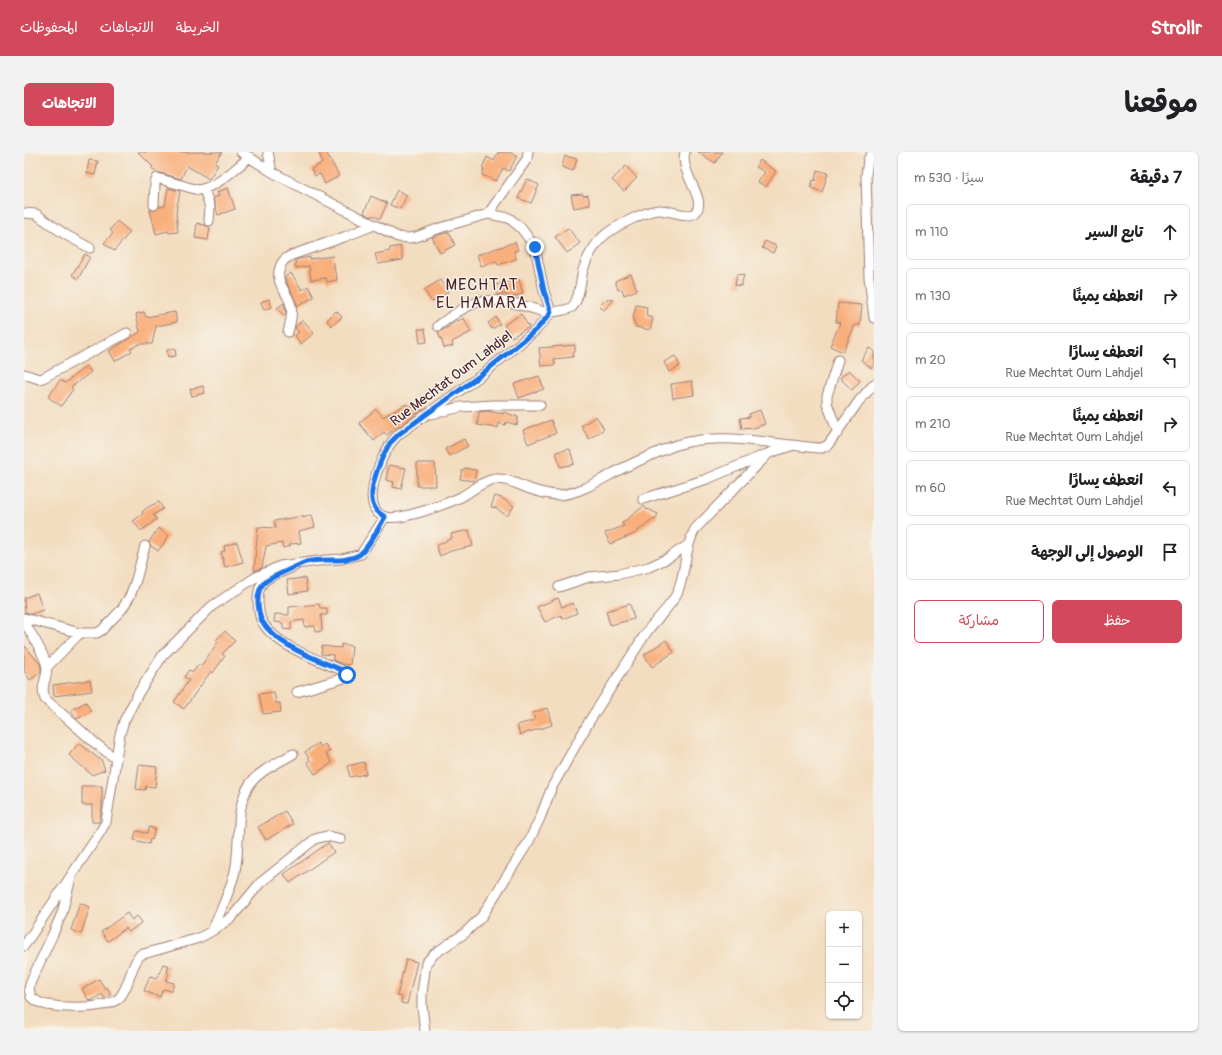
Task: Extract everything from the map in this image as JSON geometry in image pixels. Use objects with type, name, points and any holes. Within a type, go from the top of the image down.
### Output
[{"type":"street","points":[[241,152],[272,172],[374,226],[398,236],[416,238],[440,228],[488,214],[509,218],[521,228],[535,247],[544,291],[551,313]]},
{"type":"street","points":[[268,152],[272,172]]},
{"type":"street","points":[[488,214],[527,159],[528,152]]},
{"type":"street","points":[[438,326],[457,312],[479,302],[499,301],[521,304],[551,313],[568,309],[573,306],[576,301],[584,268],[592,250],[606,234],[632,218],[658,210],[689,215],[694,214],[698,210],[700,202],[686,171],[684,157],[685,152]]},
{"type":"street","points":[[873,152],[868,160],[866,175],[869,277],[874,318]]},
{"type":"street","points":[[154,205],[155,183],[157,178],[198,190],[204,189],[212,186],[250,157]]},
{"type":"street","points":[[204,189],[210,206],[209,221]]},
{"type":"street","points":[[24,214],[36,214],[66,235],[90,248]]},
{"type":"street","points":[[288,332],[292,313],[291,305],[277,276],[280,264],[284,259],[374,226]]},
{"type":"street","name":"Rue Mechtat Oum Lahdjel","points":[[385,517],[378,513],[374,506],[372,492],[375,478],[391,442],[399,434],[482,374],[536,330],[551,313]]},
{"type":"street","points":[[24,374],[39,379],[43,378],[127,333]]},
{"type":"street","points":[[838,360],[826,396],[827,403],[838,433]]},
{"type":"street","points":[[24,946],[106,822],[116,759],[124,721],[139,692],[163,655],[212,606],[256,577],[280,566],[326,560],[342,560],[361,554],[385,517],[399,518],[410,516],[460,497],[490,480],[504,480],[531,490],[560,495],[587,487],[676,445],[708,439],[726,438],[822,448],[828,445],[838,433],[860,401],[874,384]]},
{"type":"street","points":[[427,414],[461,407],[540,405]]},
{"type":"street","points":[[643,499],[707,479],[769,453],[794,445]]},
{"type":"street","points":[[425,1031],[422,993],[426,963],[434,954],[465,933],[482,916],[529,840],[540,818],[552,787],[590,720],[650,628],[674,599],[679,589],[688,545],[695,529],[769,453]]},
{"type":"street","points":[[559,587],[589,577],[619,574],[649,568],[688,545]]},
{"type":"street","points":[[24,618],[80,633],[97,634],[122,610],[134,588],[145,546]]},
{"type":"street","points":[[297,692],[344,678],[347,675],[344,671],[315,659],[277,638],[270,632],[261,620],[258,592],[264,582],[272,576],[308,562]]},
{"type":"street","points":[[24,622],[38,645],[47,667]]},
{"type":"street","points":[[80,633],[47,667],[43,686],[45,699],[95,743],[116,759]]},
{"type":"street","points":[[212,931],[226,899],[235,871],[238,852],[241,804],[249,785],[264,771],[293,754]]},
{"type":"street","points":[[72,873],[62,913],[54,934],[30,981],[29,989],[31,997],[37,1002],[47,1005],[72,1007],[102,1005],[116,1000],[124,991],[135,962],[140,955],[199,938],[212,931],[232,917],[260,882],[315,839],[326,836],[341,839]]},
{"type":"building","points":[[138,152],[222,152],[215,163],[218,165],[209,179],[187,166],[181,179],[151,169],[153,167]]},
{"type":"building","points":[[319,152],[326,152],[339,176],[325,184],[320,174],[315,176],[311,169],[322,163]]},
{"type":"building","points":[[498,152],[509,152],[517,156],[509,171],[503,168],[496,181],[482,175],[484,169],[482,168],[487,157],[494,161]]},
{"type":"building","points":[[698,152],[722,152],[715,163]]},
{"type":"building","points":[[565,156],[577,159],[573,171],[562,167]]},
{"type":"building","points":[[89,160],[98,161],[95,175],[87,173]]},
{"type":"building","points":[[760,160],[776,171],[766,187],[758,182],[765,172],[756,167]]},
{"type":"building","points":[[626,166],[637,178],[624,191],[612,180]]},
{"type":"building","points":[[817,170],[828,173],[822,192],[811,188],[813,180],[815,181]]},
{"type":"building","points":[[527,179],[539,185],[531,203],[518,198]]},
{"type":"building","points":[[168,188],[180,191],[176,212],[178,232],[169,233],[168,231],[156,234],[150,210],[156,210],[159,207],[165,206]]},
{"type":"building","points":[[228,188],[235,209],[218,215],[213,198],[219,196],[217,192]]},
{"type":"building","points":[[397,190],[407,195],[400,209],[390,205]]},
{"type":"building","points":[[583,194],[583,196],[588,195],[590,205],[574,208],[571,195]]},
{"type":"building","points":[[371,196],[387,203],[380,219],[372,215],[371,217],[364,213]]},
{"type":"building","points":[[117,221],[130,232],[114,251],[104,243],[113,233],[110,230]]},
{"type":"building","points":[[197,223],[210,227],[208,240],[195,238]]},
{"type":"building","points":[[568,228],[580,243],[567,253],[555,237]]},
{"type":"building","points":[[449,232],[455,245],[440,253],[432,237]]},
{"type":"building","points":[[765,241],[776,246],[773,253],[762,248]]},
{"type":"building","points":[[515,242],[518,250],[514,251],[516,259],[498,265],[496,261],[481,266],[477,255]]},
{"type":"building","points":[[400,246],[403,260],[378,264],[375,254],[390,251],[390,248]]},
{"type":"building","points":[[85,254],[90,257],[78,279],[72,275]]},
{"type":"building","points":[[333,256],[337,280],[327,282],[326,278],[311,280],[309,266],[296,268],[295,260],[310,257],[310,259]]},
{"type":"building","points":[[291,273],[302,290],[308,286],[314,297],[298,306],[285,279],[285,277]]},
{"type":"building","points":[[631,274],[637,290],[624,295],[622,289],[618,290],[615,281]]},
{"type":"building","points":[[737,274],[744,275],[741,286],[735,285]]},
{"type":"building","points":[[519,279],[523,294],[512,297],[503,294],[497,295],[495,285]]},
{"type":"building","points":[[440,280],[448,292],[432,302],[424,290]]},
{"type":"building","points":[[269,299],[272,307],[264,310],[261,302]]},
{"type":"building","points":[[606,299],[614,300],[604,310],[599,306]]},
{"type":"building","points":[[284,303],[286,313],[284,316],[277,308]]},
{"type":"building","points":[[838,303],[862,305],[860,325],[855,325],[843,352],[830,346],[840,323],[836,322]]},
{"type":"building","points":[[636,305],[647,307],[646,316],[653,318],[650,330],[636,327],[633,319]]},
{"type":"building","points":[[336,311],[342,317],[332,326],[327,320]]},
{"type":"building","points":[[144,312],[146,317],[175,312],[177,322],[156,326],[152,344],[139,344],[130,349],[132,351],[115,361],[109,351],[140,332],[136,314]]},
{"type":"building","points":[[521,314],[529,327],[512,337],[504,325]]},
{"type":"building","points":[[496,317],[500,324],[492,329],[488,323]]},
{"type":"building","points":[[464,318],[471,332],[452,342],[453,346],[444,348],[438,332]]},
{"type":"building","points":[[303,320],[314,333],[301,344],[295,336],[299,332],[295,328]]},
{"type":"building","points":[[418,329],[425,329],[427,342],[420,343]]},
{"type":"building","points":[[575,345],[573,357],[554,359],[555,365],[541,366],[539,348]]},
{"type":"building","points":[[175,348],[176,356],[168,357],[167,350]]},
{"type":"building","points":[[869,348],[874,351],[874,364],[871,368],[861,360]]},
{"type":"building","points":[[675,356],[680,366],[669,372],[664,362]]},
{"type":"building","points":[[86,366],[91,372],[71,387],[73,389],[61,406],[48,397],[60,380],[65,383]]},
{"type":"building","points":[[849,370],[860,381],[852,390],[840,378]]},
{"type":"building","points":[[539,376],[544,389],[519,398],[514,384]]},
{"type":"building","points":[[692,381],[694,395],[673,398],[671,384]]},
{"type":"building","points":[[203,386],[205,393],[192,396],[190,389]]},
{"type":"building","points":[[418,403],[422,410],[387,435],[384,432],[374,441],[359,423],[376,409],[383,417],[406,404],[409,409]]},
{"type":"building","points":[[760,410],[765,424],[754,428],[742,429],[740,418],[750,417],[749,414]]},
{"type":"building","points":[[486,411],[503,414],[504,412],[518,417],[517,425],[506,422],[505,425],[499,423],[498,428],[477,425],[479,412]]},
{"type":"building","points":[[596,416],[604,429],[589,439],[581,426]]},
{"type":"building","points":[[551,420],[556,433],[528,444],[523,430]]},
{"type":"building","points":[[464,439],[468,446],[449,456],[445,449]]},
{"type":"building","points":[[570,449],[574,464],[560,467],[556,452]]},
{"type":"building","points":[[417,463],[435,463],[436,486],[417,486]]},
{"type":"building","points":[[389,465],[406,468],[401,489],[393,487],[394,482],[386,480]]},
{"type":"building","points":[[464,468],[476,470],[474,481],[460,479]]},
{"type":"building","points":[[495,496],[502,498],[514,506],[507,516],[496,508],[491,507]]},
{"type":"building","points":[[159,502],[163,509],[153,515],[157,519],[141,531],[133,521],[143,514],[142,512],[148,507]]},
{"type":"building","points":[[644,506],[647,510],[648,509],[658,514],[655,520],[654,519],[634,534],[610,544],[605,533],[624,526],[622,523]]},
{"type":"building","points":[[312,515],[315,527],[299,531],[301,543],[290,544],[290,546],[283,548],[282,543],[266,546],[262,568],[254,571],[258,527],[276,528],[274,521],[303,516],[303,518]]},
{"type":"building","points":[[158,528],[169,536],[158,551],[151,546],[149,542]]},
{"type":"building","points":[[469,530],[473,546],[451,551],[440,556],[436,546],[452,538],[451,534]]},
{"type":"building","points":[[237,542],[243,562],[225,567],[221,552],[225,551],[224,546]]},
{"type":"building","points":[[305,578],[307,591],[289,594],[287,580]]},
{"type":"building","points":[[37,593],[43,610],[31,614],[25,612],[24,598]]},
{"type":"building","points":[[558,598],[562,607],[573,603],[577,613],[563,619],[561,615],[545,622],[537,607]]},
{"type":"building","points":[[319,604],[320,608],[327,608],[327,615],[321,615],[322,631],[316,632],[315,626],[305,627],[304,620],[291,622],[291,630],[283,629],[283,623],[274,622],[275,614],[289,615],[289,607]]},
{"type":"building","points":[[630,604],[634,619],[610,625],[606,611]]},
{"type":"building","points":[[225,631],[235,641],[222,654],[225,656],[213,673],[211,671],[184,709],[174,702],[189,680],[184,677],[189,670],[193,672],[199,664],[201,666],[218,642],[216,640]]},
{"type":"building","points":[[666,640],[674,652],[652,667],[644,655]]},
{"type":"building","points":[[341,644],[352,646],[350,665],[342,664],[333,660],[333,655],[321,654],[322,646],[341,648]]},
{"type":"building","points":[[24,645],[40,664],[41,668],[41,672],[30,680],[24,671]]},
{"type":"building","points":[[90,680],[92,691],[54,696],[53,685]]},
{"type":"building","points":[[274,692],[276,703],[280,703],[281,712],[263,714],[259,694]]},
{"type":"building","points":[[86,702],[91,711],[77,719],[71,710]]},
{"type":"building","points":[[547,708],[552,725],[520,735],[517,725],[535,720],[533,713]]},
{"type":"building","points":[[79,743],[101,759],[105,770],[92,775],[69,755]]},
{"type":"building","points":[[318,743],[321,747],[325,744],[330,751],[326,753],[332,763],[315,774],[307,762],[310,760],[305,752]]},
{"type":"building","points":[[364,762],[366,774],[350,777],[347,766]]},
{"type":"building","points":[[139,765],[157,767],[155,787],[146,786],[145,790],[136,789]]},
{"type":"building","points":[[82,786],[102,786],[102,809],[99,822],[92,822],[92,805],[82,805]]},
{"type":"building","points":[[285,811],[293,824],[266,840],[258,827]]},
{"type":"building","points":[[149,827],[155,829],[152,840],[150,839],[149,844],[134,840],[136,831],[147,833]]},
{"type":"building","points":[[328,843],[334,852],[290,883],[284,874]]},
{"type":"building","points":[[80,903],[90,907],[81,934],[71,930]]},
{"type":"building","points":[[127,913],[132,920],[137,916],[142,922],[129,932],[126,928],[108,941],[101,932]]},
{"type":"building","points":[[406,959],[417,962],[407,1004],[401,1003],[402,997],[397,996]]},
{"type":"building","points":[[163,964],[169,966],[167,972],[169,973],[166,981],[174,983],[172,991],[163,989],[160,997],[144,991],[150,976],[157,978]]},
{"type":"building","points":[[99,979],[105,989],[107,987],[111,994],[104,998],[102,994],[89,1001],[82,989]]},
{"type":"district","name":"MECHTAT EL HAMARA","points":[[482,293]]},
{"type":"route","points":[[347,675],[344,671],[315,659],[277,638],[270,632],[261,620],[258,592],[264,582],[272,576],[295,566],[308,562],[342,560],[361,554],[385,517],[378,513],[374,506],[372,501],[372,492],[375,478],[391,442],[399,434],[482,374],[536,330],[550,314],[551,312],[544,291],[535,247]]}]
